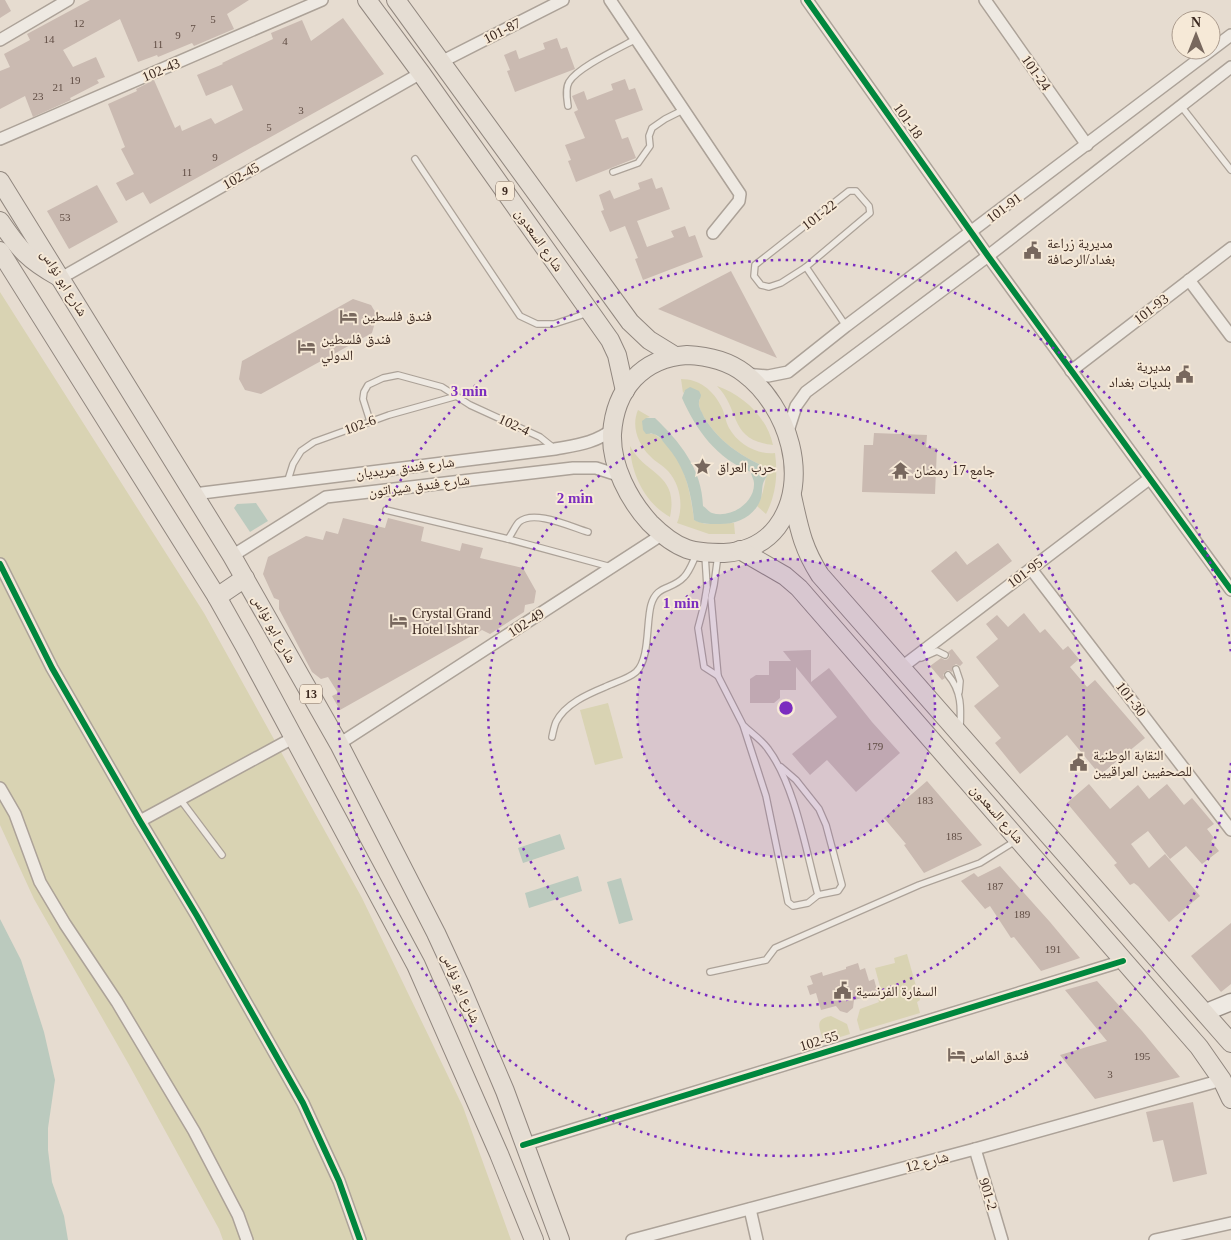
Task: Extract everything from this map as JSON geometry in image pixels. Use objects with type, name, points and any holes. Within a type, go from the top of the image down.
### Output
[{"type":"main road","name":"شارع السعدون","points":[[367,0],[610,340],[616,354],[625,390]]},
{"type":"main road","name":"شارع السعدون","points":[[396,0],[630,322],[649,340],[675,356]]},
{"type":"main road","name":"شارع ابو نؤاس","points":[[0,181],[246,578],[338,744],[423,907],[460,985],[501,1082],[560,1240]]},
{"type":"main road","points":[[0,221],[21,251],[41,267],[61,278]]},
{"type":"main road","points":[[0,252],[217,598],[244,645],[416,965],[499,1154],[534,1240]]},
{"type":"main road","points":[[675,356],[711,357],[745,374],[770,401],[784,424],[793,460],[794,484],[792,496],[783,518],[767,539],[755,546],[740,550],[707,552],[686,549],[663,534],[638,508],[621,476],[613,448],[613,429],[617,410],[625,390],[641,371],[651,364],[675,356]]},
{"type":"main road","name":"شارع السعدون","points":[[792,496],[803,544],[820,575],[1231,1044]]},
{"type":"main road","name":"شارع السعدون","points":[[740,550],[785,576],[799,588],[1199,1047],[1222,1080],[1231,1099]]},
{"type":"main road","points":[[217,598],[246,578]]},
{"type":"main road","points":[[1204,1013],[1231,1002]]},
{"type":"street","points":[[0,40],[68,0]]},
{"type":"street","name":"102-43","points":[[0,139],[322,0]]},
{"type":"street","name":"101-87","points":[[441,62],[563,0]]},
{"type":"street","points":[[610,0],[740,194],[739,201],[713,233]]},
{"type":"street","name":"101-18","points":[[807,0],[988,256],[1231,590]]},
{"type":"street","name":"101-24","points":[[985,0],[1087,145]]},
{"type":"street","name":"101-91","points":[[745,374],[768,376],[788,372],[1231,35]]},
{"type":"street","name":"101-91","points":[[787,436],[796,406],[806,392],[988,256],[1231,67]]},
{"type":"street","name":"102-45","points":[[61,278],[421,73]]},
{"type":"street","name":"101-93","points":[[1071,371],[1231,248]]},
{"type":"street","points":[[1189,280],[1231,336]]},
{"type":"street","name":"شارع فندق مريديان","points":[[194,494],[555,449],[586,443],[600,438],[613,429]]},
{"type":"street","points":[[506,455],[510,476]]},
{"type":"street","name":"شارع فندق شيراتون","points":[[232,556],[326,497],[573,468],[596,468],[621,476]]},
{"type":"street","points":[[322,479],[326,497]]},
{"type":"street","name":"101-95","points":[[902,667],[1149,479]]},
{"type":"street","name":"102-49","points":[[338,744],[663,534]]},
{"type":"street","points":[[0,564],[52,668],[140,821],[198,916],[303,1103],[339,1181],[360,1240]]},
{"type":"street","name":"101-30","points":[[1030,569],[1231,830]]},
{"type":"street","points":[[140,821],[293,738]]},
{"type":"street","points":[[0,788],[14,814],[40,882],[65,924],[117,1002],[194,1132],[238,1215],[247,1240]]},
{"type":"street","name":"102-55","points":[[523,1145],[1123,961]]},
{"type":"street","name":"شارع 12","points":[[632,1240],[975,1149],[1222,1080]]},
{"type":"street","name":"901-2","points":[[975,1149],[1002,1240]]},
{"type":"street","points":[[750,1209],[757,1240]]},
{"type":"street","points":[[1155,1240],[1231,1223]]},
{"type":"lane","points":[[568,106],[566,96],[568,83],[578,72],[636,39]]},
{"type":"lane","points":[[1181,106],[1231,170]]},
{"type":"lane","points":[[613,172],[638,163],[650,146],[649,136],[652,128],[683,110]]},
{"type":"lane","points":[[415,159],[520,316],[537,324],[554,324],[591,312]]},
{"type":"lane","name":"101-22","points":[[856,191],[869,206],[870,213],[806,267],[781,283],[769,287],[761,285],[754,276],[755,265],[849,192],[856,191]]},
{"type":"lane","points":[[806,267],[846,326]]},
{"type":"lane","name":"102-4","points":[[370,421],[363,400],[368,384],[398,375],[442,387],[470,405],[540,437],[555,449]]},
{"type":"lane","name":"102-6","points":[[287,483],[293,464],[301,451],[314,442],[370,421],[457,396]]},
{"type":"lane","points":[[386,510],[508,539],[613,568]]},
{"type":"lane","points":[[508,539],[519,522],[529,517],[540,517],[588,532]]},
{"type":"lane","points":[[707,552],[708,605],[718,676],[743,725],[766,796],[788,902],[793,906],[808,904],[818,895],[838,891],[842,885],[826,825],[819,809],[796,780],[778,764]]},
{"type":"lane","points":[[707,552],[714,585],[698,628],[703,664],[706,669],[718,676]]},
{"type":"lane","points":[[552,737],[556,722],[572,704],[604,687],[623,680],[637,671],[644,656],[651,605],[656,593],[675,586],[707,552]]},
{"type":"lane","points":[[902,667],[934,652],[945,655]]},
{"type":"lane","points":[[956,669],[960,682],[961,716],[959,733]]},
{"type":"lane","points":[[948,676],[959,692]]},
{"type":"lane","points":[[743,725],[767,748],[778,764],[793,802],[818,895]]},
{"type":"lane","points":[[180,799],[222,855]]},
{"type":"lane","points":[[710,972],[766,960],[775,948],[920,886],[980,863],[1019,839]]},
{"type":"shaded area","points":[[0,292],[204,613],[362,898],[463,1107],[511,1240],[223,1240],[219,1229],[128,1063],[34,899],[0,825]]},
{"type":"shaded area","points":[[681,379],[694,381],[710,390],[721,406],[729,428],[737,439],[755,450],[775,453],[775,484],[766,514],[757,506],[763,493],[767,468],[731,447],[717,434],[702,413],[699,406],[700,399],[686,390],[683,393]]},
{"type":"shaded area","points":[[717,386],[745,401],[760,416],[773,445],[759,442],[749,437],[742,430],[730,405]]},
{"type":"shaded area","points":[[690,387],[699,391],[701,395],[699,401],[700,410],[717,434],[731,447],[767,468],[768,474],[763,483],[761,499],[757,507],[748,516],[736,522],[711,524],[694,520],[689,489],[678,461],[657,435],[646,434],[643,430],[642,421],[646,418],[655,418],[673,437],[694,468],[699,480],[703,506],[710,512],[726,514],[746,503],[753,490],[754,482],[751,472],[718,451],[701,432],[682,398],[685,390]]},
{"type":"shaded area","points":[[638,410],[650,417],[646,418],[650,434],[654,434],[664,442],[678,461],[687,483],[694,520],[705,524],[734,523],[735,534],[709,534],[677,523],[680,510],[678,489],[668,471],[654,460],[642,446],[635,422]]},
{"type":"shaded area","points":[[630,446],[644,464],[666,483],[672,503],[670,517],[653,504],[641,487],[633,467]]},
{"type":"shaded area","points":[[256,503],[268,521],[250,532],[234,508],[237,504]]},
{"type":"shaded area","points":[[608,703],[623,758],[595,765],[580,710]]},
{"type":"shaded area","points":[[560,834],[565,849],[523,863],[518,848]]},
{"type":"shaded area","points":[[578,876],[582,891],[529,908],[525,893]]},
{"type":"shaded area","points":[[621,878],[633,920],[619,924],[607,882]]},
{"type":"shaded area","points":[[0,919],[21,960],[44,1032],[55,1080],[48,1128],[48,1150],[52,1182],[64,1216],[68,1240],[0,1240]]},
{"type":"shaded area","points":[[907,954],[920,1000],[917,1002],[920,1013],[860,1031],[857,1020],[860,1009],[879,1002],[877,996],[882,994],[875,968],[895,963],[894,958]]},
{"type":"shaded area","points":[[831,1016],[847,1024],[850,1034],[824,1042],[819,1025],[825,1017]]},
{"type":"building","points":[[0,0],[5,0],[11,11],[0,18]]},
{"type":"building","points":[[90,0],[249,0],[227,14],[234,29],[194,46],[192,43],[158,57],[157,55],[138,62],[120,19],[63,50],[73,67],[96,57],[105,77],[97,80],[99,83],[70,98],[71,100],[33,117],[25,96],[0,109],[0,71],[10,67],[4,54],[30,40],[27,34]]},
{"type":"building","points":[[343,18],[384,74],[150,204],[143,192],[126,201],[116,183],[134,174],[121,149],[125,147],[108,104],[137,91],[136,89],[154,80],[175,128],[180,125],[182,131],[211,118],[215,124],[243,110],[232,85],[206,96],[197,75],[273,39],[271,33],[302,20],[311,41]]},
{"type":"building","points":[[557,38],[561,49],[567,47],[575,69],[515,92],[507,71],[510,70],[504,55],[516,50],[519,59],[545,49],[543,43]]},
{"type":"building","points":[[625,79],[629,90],[635,88],[643,110],[615,120],[622,139],[628,137],[636,158],[576,182],[568,161],[571,160],[565,145],[585,138],[574,112],[578,110],[572,96],[584,91],[587,100],[613,90],[611,84]]},
{"type":"building","points":[[652,178],[656,189],[662,187],[670,209],[637,221],[647,247],[674,237],[671,231],[685,226],[689,237],[695,235],[703,257],[643,280],[635,259],[638,258],[625,226],[610,232],[601,211],[604,210],[599,195],[610,190],[614,199],[640,189],[638,183]]},
{"type":"building","points":[[97,185],[118,222],[69,249],[47,211]]},
{"type":"building","points":[[731,271],[777,358],[658,309]]},
{"type":"building","name":"فندق فلسطين الدولي","points":[[353,299],[371,305],[377,315],[372,333],[261,394],[245,390],[239,379],[242,361]]},
{"type":"building","name":"جامع 17 رمضان","points":[[874,433],[927,435],[926,447],[937,448],[935,494],[862,492],[864,445],[873,445]]},
{"type":"building","name":"Crystal Grand Hotel Ishtar","points":[[343,518],[385,528],[388,518],[424,527],[421,541],[460,551],[462,543],[483,548],[480,558],[523,568],[536,591],[534,603],[525,605],[524,612],[490,634],[482,630],[340,710],[332,696],[338,693],[328,677],[321,679],[312,672],[279,609],[279,600],[274,598],[263,574],[268,557],[306,536],[323,540],[326,531],[338,534]]},
{"type":"building","points":[[998,543],[1012,561],[957,602],[931,571],[956,551],[967,565]]},
{"type":"building","points":[[1024,613],[1040,633],[1045,629],[1063,650],[1068,646],[1079,659],[1070,667],[1087,687],[1095,680],[1145,738],[1100,775],[1067,735],[1020,774],[995,743],[1001,738],[974,706],[999,686],[976,657],[998,639],[986,624],[997,615],[1008,627]]},
{"type":"building","points":[[952,649],[963,663],[960,666],[956,664],[953,666],[952,672],[948,670],[945,672],[943,675],[945,678],[942,680],[930,666],[941,658],[948,659],[950,655],[948,652]]},
{"type":"building","points":[[811,650],[811,682],[829,668],[872,722],[900,753],[856,792],[827,760],[810,775],[792,754],[837,717],[796,667],[796,690],[780,690],[780,698],[774,703],[750,703],[750,679],[756,675],[769,675],[769,661],[791,661],[783,651]]},
{"type":"building","points":[[927,781],[982,845],[924,873],[904,845],[906,844],[884,818]]},
{"type":"building","points":[[1089,784],[1110,809],[1138,785],[1149,799],[1167,784],[1184,805],[1192,798],[1214,824],[1207,829],[1214,838],[1211,841],[1219,851],[1202,864],[1186,846],[1170,859],[1148,831],[1131,844],[1149,868],[1165,854],[1200,896],[1169,922],[1138,886],[1134,883],[1130,885],[1114,865],[1117,863],[1067,803]]},
{"type":"building","points":[[1000,866],[1080,958],[1041,971],[1014,937],[1011,938],[990,906],[985,909],[961,881],[974,873],[978,877]]},
{"type":"building","points":[[1231,923],[1231,984],[1221,992],[1191,956]]},
{"type":"building","points":[[858,963],[860,970],[865,968],[869,981],[874,979],[878,994],[854,1000],[853,1008],[847,1013],[840,1011],[836,1006],[821,1010],[816,993],[810,995],[807,986],[813,984],[810,976],[822,972],[823,976]]},
{"type":"building","points":[[1097,981],[1180,1077],[1095,1099],[1060,1055],[1107,1041],[1065,990]]},
{"type":"building","points":[[1193,1102],[1207,1174],[1173,1182],[1163,1140],[1153,1142],[1146,1112]]},
{"type":"cycle path","points":[[807,0],[988,256],[1231,590]]},
{"type":"cycle path","points":[[0,564],[52,668],[197,916],[303,1103],[339,1181],[360,1240]]},
{"type":"cycle path","points":[[523,1145],[1123,961]]},
{"type":"place","name":"مديرية زراعة بغداد/الرصافة","points":[[1033,251]]},
{"type":"place","name":"فندق فلسطين","points":[[348,316]]},
{"type":"place","name":"فندق فلسطين الدولي","points":[[307,347]]},
{"type":"place","name":"مديرية بلديات بغداد","points":[[1185,374]]},
{"type":"place","name":"حرب العراق","points":[[703,467]]},
{"type":"place","name":"جامع 17 رمضان","points":[[900,470]]},
{"type":"place","name":"Crystal Grand Hotel Ishtar","points":[[398,621]]},
{"type":"place","name":"النقابة الوطنية للصحفيين العراقيين","points":[[1079,763]]},
{"type":"place","name":"السفارة الفرنسية","points":[[842,991]]},
{"type":"place","name":"فندق الماس","points":[[956,1055]]}]
